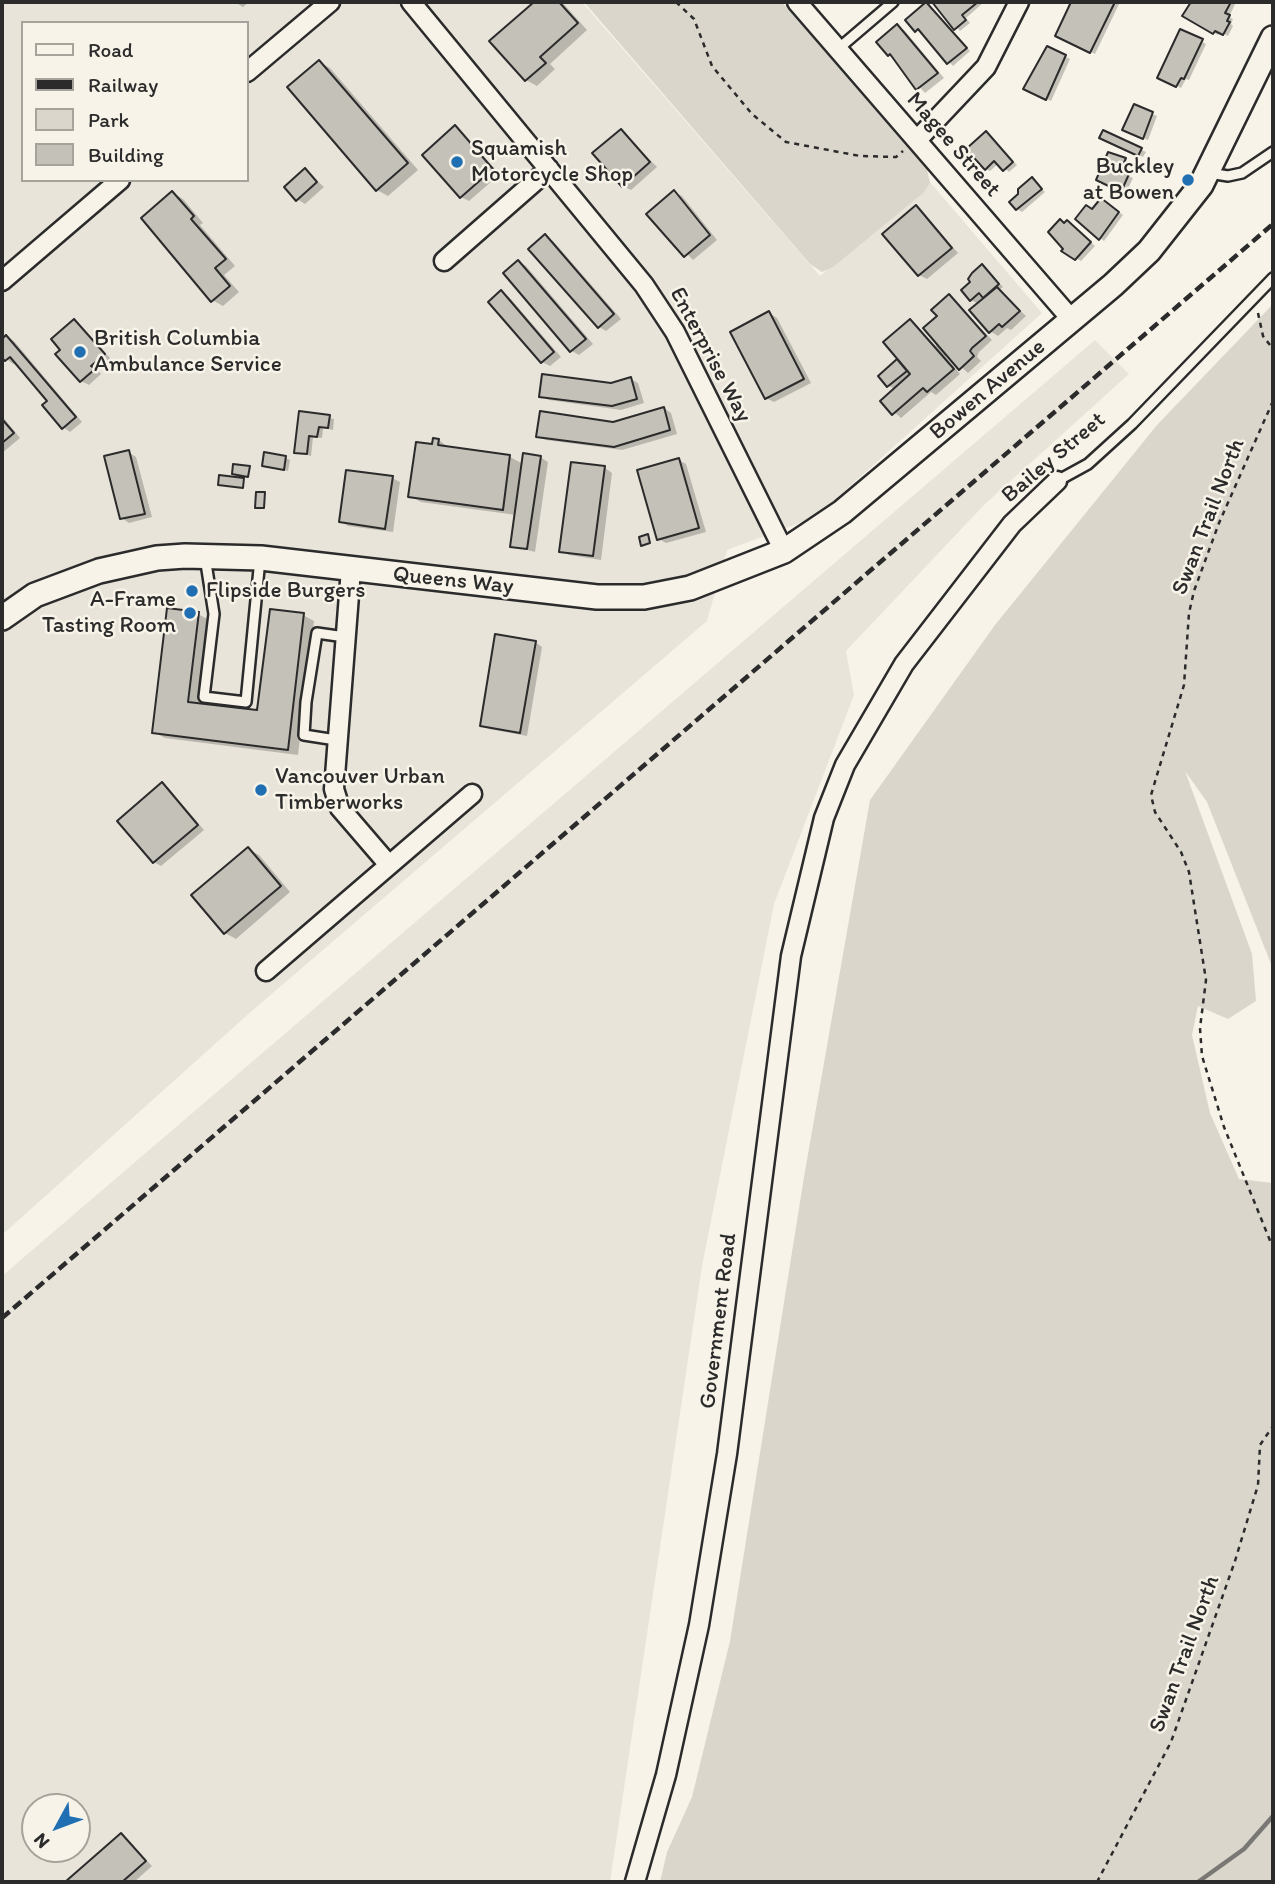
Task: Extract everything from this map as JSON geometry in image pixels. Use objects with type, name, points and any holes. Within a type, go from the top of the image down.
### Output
[{"type":"street","points":[[248,71],[330,2]]},
{"type":"street","name":"Enterprise Way","points":[[411,2],[644,285],[675,332],[784,551]]},
{"type":"street","name":"Magee Street","points":[[797,2],[1072,320]]},
{"type":"street","points":[[917,140],[986,66],[1019,2]]},
{"type":"street","name":"Bowen Avenue","points":[[784,551],[824,527],[1131,268],[1180,215],[1208,173],[1273,38]]},
{"type":"street","points":[[444,261],[549,169]]},
{"type":"street","points":[[2,281],[118,182]]},
{"type":"street","name":"Bailey Street","points":[[845,765],[904,664],[1012,524],[1057,481]]},
{"type":"street","name":"Queens Way","points":[[2,618],[35,595],[99,571],[157,558],[205,555],[261,558],[597,597],[644,597],[691,588],[784,551]]},
{"type":"street","points":[[351,569],[334,789],[341,808],[390,865]]},
{"type":"street","name":"Government Road","points":[[635,1882],[666,1775],[699,1625],[727,1454],[791,957],[824,818],[845,765]]},
{"type":"street","points":[[266,971],[472,794]]},
{"type":"lane","points":[[838,48],[893,2]]},
{"type":"lane","points":[[1208,173],[1228,176],[1242,173],[1273,152]]},
{"type":"lane","name":"Bailey Street","points":[[1057,481],[1088,464],[1132,424],[1273,278]]},
{"type":"lane","points":[[205,555],[214,614],[204,697],[246,702],[261,558]]},
{"type":"lane","points":[[336,740],[304,735],[306,702],[317,633],[345,636]]},
{"type":"path","points":[[676,2],[694,19],[712,65],[752,114],[786,142],[860,156],[896,157],[917,140]]},
{"type":"path","points":[[1251,301],[1257,310],[1263,337],[1273,349]]},
{"type":"path","name":"Swan Trail North","points":[[1273,401],[1219,523],[1194,591],[1189,613],[1184,685],[1151,795],[1163,829],[1181,852],[1189,872],[1206,981],[1200,1028],[1202,1056],[1224,1127],[1273,1248]]},
{"type":"path","name":"Swan Trail North","points":[[1097,1882],[1171,1742],[1235,1561],[1258,1485],[1260,1445],[1273,1426]]},
{"type":"shaded area","points":[[2,2],[582,2],[820,276],[929,181],[1042,313],[829,505],[802,522],[727,550],[707,621],[254,1009],[2,1235]]},
{"type":"shaded area","points":[[1095,340],[1129,374],[984,505],[846,651],[854,695],[774,904],[702,1266],[610,1882],[2,1882],[2,1276]]},
{"type":"green space","points":[[584,2],[782,2],[926,165],[930,183],[923,193],[833,267],[822,272],[810,264]]},
{"type":"green space","points":[[1273,304],[1273,969],[1207,802],[1185,771],[1252,954],[1256,1001],[1228,1019],[1198,1006],[1192,1035],[1210,1113],[1239,1179],[1273,1183],[1273,1882],[660,1882],[667,1852],[692,1797],[730,1641],[804,1177],[870,800],[995,625],[1157,425]]},
{"type":"building","points":[[534,2],[559,2],[578,23],[540,57],[546,63],[525,81],[489,41]]},
{"type":"building","points":[[926,2],[967,48],[947,64],[918,29],[915,32],[905,20]]},
{"type":"building","points":[[932,2],[978,2],[962,15],[966,20],[954,30]]},
{"type":"building","points":[[1071,2],[1115,2],[1090,53],[1055,36]]},
{"type":"building","points":[[1191,2],[1231,2],[1225,13],[1230,15],[1227,21],[1230,22],[1223,35],[1215,31],[1213,34],[1182,16]]},
{"type":"building","points":[[897,24],[938,73],[916,90],[890,54],[888,56],[876,42]]},
{"type":"building","points":[[1180,29],[1203,39],[1184,79],[1181,78],[1176,87],[1157,78]]},
{"type":"building","points":[[1047,46],[1066,55],[1046,100],[1023,89]]},
{"type":"building","points":[[319,60],[408,163],[376,191],[287,87]]},
{"type":"building","points":[[1134,104],[1153,112],[1143,139],[1122,130]]},
{"type":"building","name":"Squamish Motorcycle Shop","points":[[455,125],[493,169],[460,198],[422,155]]},
{"type":"building","points":[[621,129],[650,162],[622,187],[592,153]]},
{"type":"building","points":[[1103,130],[1142,148],[1138,156],[1099,138]]},
{"type":"building","points":[[986,131],[1013,162],[1003,171],[994,161],[985,170],[966,149]]},
{"type":"building","points":[[1108,152],[1126,158],[1121,170],[1129,174],[1121,192],[1096,180]]},
{"type":"building","points":[[305,168],[317,182],[296,201],[284,187]]},
{"type":"building","points":[[1032,177],[1042,189],[1016,210],[1009,202],[1018,194],[1018,189]]},
{"type":"building","points":[[674,190],[710,235],[684,257],[646,214]]},
{"type":"building","points":[[172,191],[194,216],[191,219],[226,259],[215,268],[230,286],[211,302],[141,218]]},
{"type":"building","points":[[1101,198],[1119,212],[1099,240],[1075,219],[1086,205],[1092,209]]},
{"type":"building","points":[[916,205],[952,248],[918,276],[882,234]]},
{"type":"building","points":[[1060,219],[1064,223],[1067,220],[1091,242],[1075,260],[1061,251],[1063,249],[1048,232]]},
{"type":"building","points":[[545,234],[614,314],[598,328],[528,249]]},
{"type":"building","points":[[518,260],[586,339],[570,352],[503,273]]},
{"type":"building","points":[[982,264],[999,284],[983,298],[979,293],[970,301],[961,290],[970,282],[968,279],[972,273]]},
{"type":"building","points":[[997,287],[1020,311],[1002,327],[999,324],[989,333],[969,310]]},
{"type":"building","points":[[501,290],[554,352],[541,363],[488,302]]},
{"type":"building","points":[[949,294],[986,336],[972,348],[970,351],[974,356],[959,370],[923,328],[937,316],[931,310]]},
{"type":"building","points":[[769,311],[804,379],[765,399],[730,332]]},
{"type":"building","name":"British Columbia Ambulance Service","points":[[74,319],[105,354],[91,366],[95,369],[80,382],[55,354],[60,350],[51,339]]},
{"type":"building","points":[[910,319],[954,369],[927,392],[923,388],[892,415],[880,401],[910,374],[883,342]]},
{"type":"building","points":[[6,335],[76,417],[62,429],[42,405],[47,401],[10,357],[5,361],[2,358],[2,339]]},
{"type":"building","points":[[897,359],[907,371],[887,387],[878,376]]},
{"type":"building","points":[[542,374],[611,383],[631,377],[637,399],[612,406],[539,397]]},
{"type":"building","points":[[664,407],[670,430],[614,447],[536,437],[540,411],[613,422]]},
{"type":"building","points":[[299,411],[330,415],[328,428],[319,427],[317,437],[309,436],[307,454],[294,453]]},
{"type":"building","points":[[2,419],[14,433],[2,443]]},
{"type":"building","points":[[433,438],[439,439],[438,445],[510,455],[503,510],[408,497],[416,442],[432,444]]},
{"type":"building","points":[[129,450],[145,514],[120,519],[104,456]]},
{"type":"building","points":[[264,452],[286,456],[284,470],[262,466]]},
{"type":"building","points":[[523,453],[541,456],[527,549],[510,547]]},
{"type":"building","points":[[679,458],[699,528],[657,540],[637,470]]},
{"type":"building","points":[[571,462],[605,466],[593,556],[559,552]]},
{"type":"building","points":[[233,464],[250,466],[248,477],[232,474]]},
{"type":"building","points":[[346,470],[393,476],[385,529],[339,522]]},
{"type":"building","points":[[219,475],[244,478],[243,488],[218,485]]},
{"type":"building","points":[[256,492],[265,492],[264,508],[255,508]]},
{"type":"building","points":[[648,534],[650,543],[641,546],[639,537]]},
{"type":"building","points":[[167,608],[199,612],[188,702],[257,710],[270,609],[304,613],[288,750],[152,733]]},
{"type":"building","points":[[495,634],[536,641],[520,733],[480,726]]},
{"type":"building","points":[[162,782],[198,825],[153,863],[117,821]]},
{"type":"building","points":[[248,847],[281,886],[224,934],[191,895]]},
{"type":"building","points":[[121,1833],[146,1861],[122,1882],[65,1882],[87,1863],[91,1863],[91,1859]]},
{"type":"waterway","points":[[1198,1882],[1244,1849],[1273,1816]]},
{"type":"railway","points":[[2,1318],[1273,224]]},
{"type":"place","name":"Squamish Motorcycle Shop","points":[[457,162]]},
{"type":"place","name":"Buckley at Bowen","points":[[1188,180]]},
{"type":"place","name":"British Columbia Ambulance Service","points":[[80,352]]},
{"type":"place","name":"Flipside Burgers","points":[[192,591]]},
{"type":"place","name":"A-Frame Tasting Room","points":[[190,613]]},
{"type":"place","name":"Vancouver Urban Timberworks","points":[[261,790]]}]
